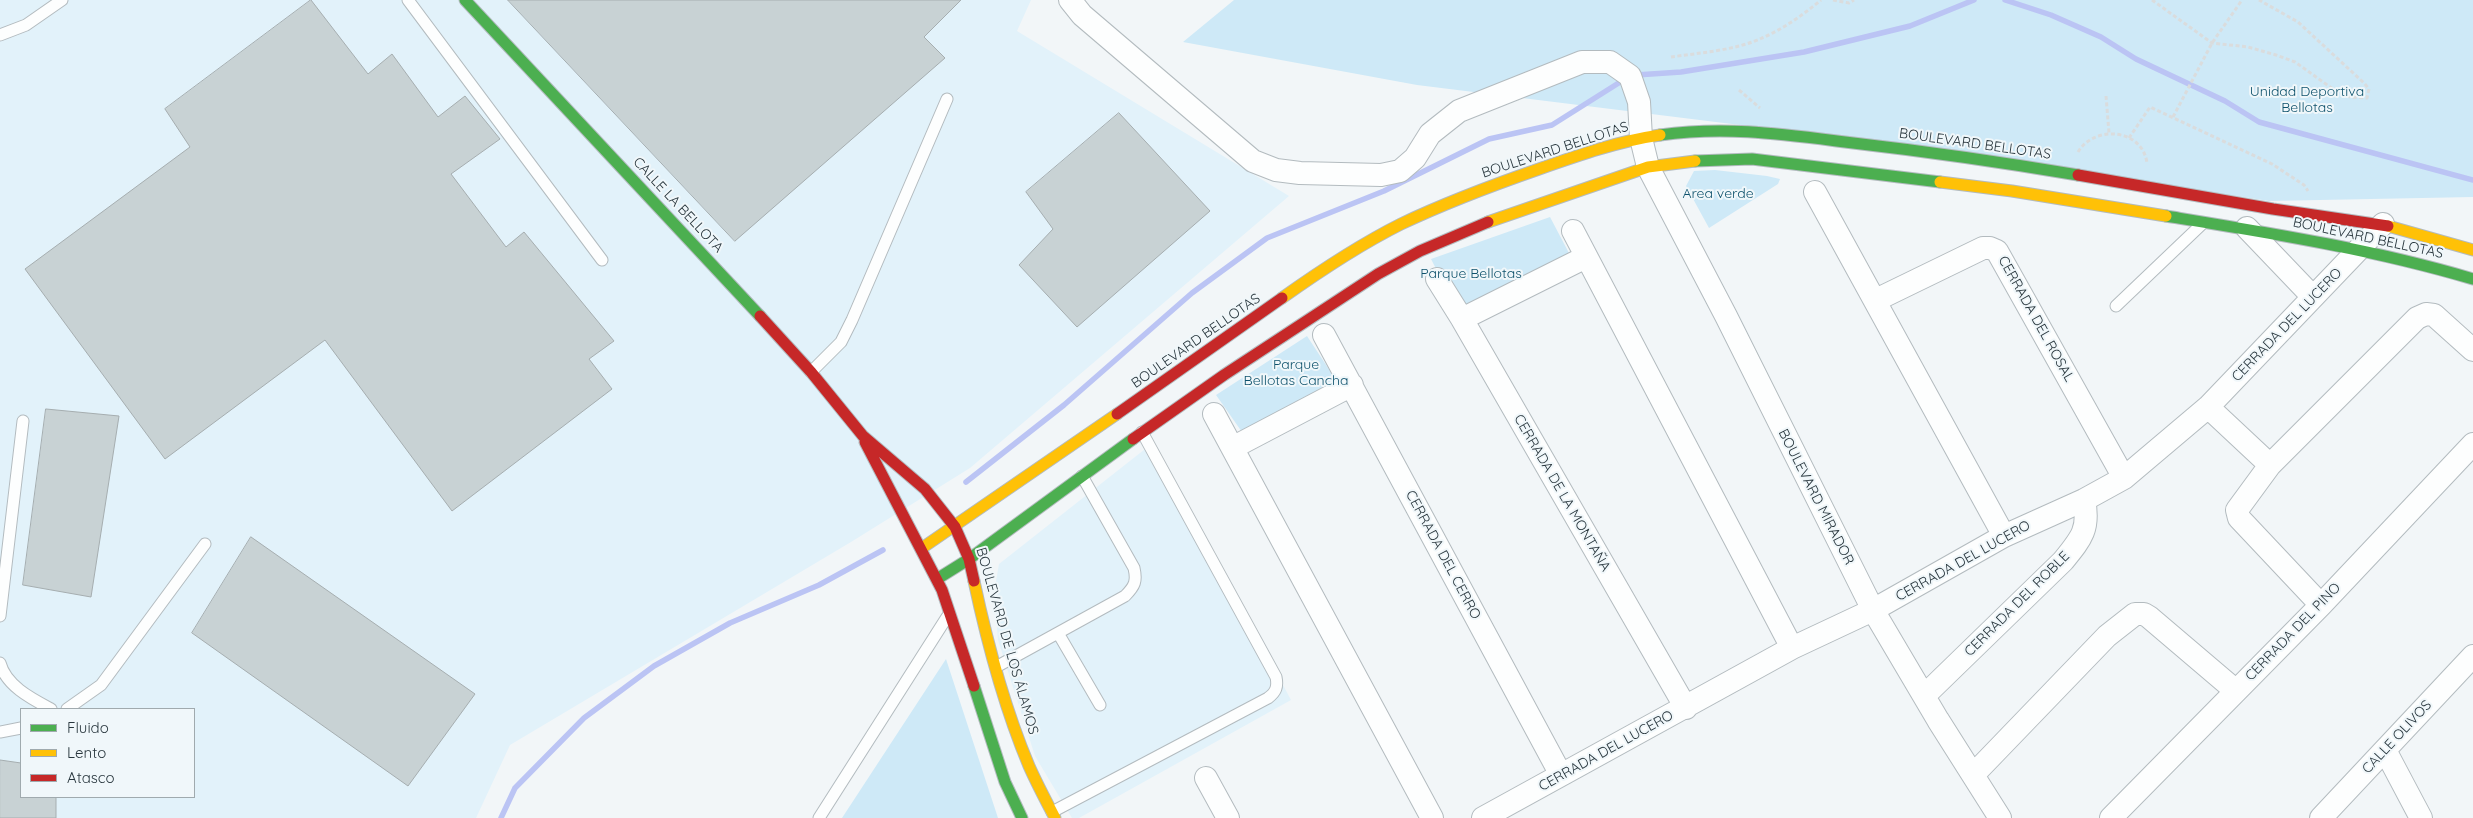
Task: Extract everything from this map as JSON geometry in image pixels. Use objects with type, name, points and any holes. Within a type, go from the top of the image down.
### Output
[{"type":"street","name":"CALLE LA BELLOTA","points":[[465,0],[630,175],[811,372],[863,436],[899,465],[925,490],[955,527]]},
{"type":"street","name":"BOULEVARD MIRADOR","points":[[1070,0],[1082,16],[1253,161],[1276,170],[1381,175],[1400,171],[1415,158],[1430,134],[1459,111],[1582,62],[1610,62],[1630,76],[1639,102],[1641,138],[1648,167],[1726,316],[1873,610],[2000,818]]},
{"type":"street","name":"BOULEVARD BELLOTAS","points":[[922,548],[1184,368],[1332,263],[1402,224],[1508,180],[1582,154],[1641,138],[1697,130],[1751,131],[1933,152],[2014,177],[2205,221],[2408,260],[2473,279]]},
{"type":"street","points":[[1792,136],[1805,164]]},
{"type":"street","name":"BOULEVARD BELLOTAS","points":[[937,579],[968,559],[1142,432],[1313,315],[1378,274],[1420,251],[1498,218],[1648,167],[1706,158],[1752,159],[2014,177],[2071,173],[2383,224],[2473,250]]},
{"type":"street","points":[[1815,192],[2004,536]]},
{"type":"street","points":[[1402,224],[1420,251]]},
{"type":"street","name":"CERRADA DEL LUCERO","points":[[1483,818],[1792,648],[1873,610],[2004,536],[2084,500],[2124,478],[2208,407],[2313,297],[2360,251],[2383,224]]},
{"type":"street","points":[[2247,228],[2313,297]]},
{"type":"street","points":[[1573,231],[1792,648]]},
{"type":"street","name":"CERRADA DEL ROSAL","points":[[1876,300],[1983,248],[1997,251],[2124,478]]},
{"type":"street","points":[[1462,319],[1586,257]]},
{"type":"street","name":"CERRADA DE LA MONTAÑA","points":[[1437,279],[1462,319],[1686,708]]},
{"type":"street","points":[[1295,290],[1313,315]]},
{"type":"street","points":[[2321,605],[2237,515],[2237,510],[2270,465],[2423,315],[2434,315],[2473,350]]},
{"type":"street","name":"CERRADA DEL CERRO","points":[[1324,335],[1561,775]]},
{"type":"street","points":[[1184,368],[1200,392]]},
{"type":"street","points":[[1234,447],[1352,385]]},
{"type":"street","points":[[2208,407],[2270,465]]},
{"type":"street","points":[[1214,414],[1234,447],[1432,818]]},
{"type":"street","name":"CALLE LA BELLOTA","points":[[863,436],[882,478],[922,548]]},
{"type":"street","name":"CERRADA DEL PINO","points":[[2111,818],[2321,605],[2473,444]]},
{"type":"street","name":"CERRADA DEL ROBLE","points":[[1924,696],[2063,561],[2079,541],[2086,528],[2084,500]]},
{"type":"street","name":"BOULEVARD DE LOS ÁLAMOS","points":[[955,527],[968,559],[996,667],[1029,766],[1054,815]]},
{"type":"street","points":[[922,548],[937,579],[950,614],[1005,782],[1022,818]]},
{"type":"street","points":[[1974,774],[2107,636],[2135,614],[2144,614],[2150,618],[2236,691]]},
{"type":"street","name":"CALLE OLIVOS","points":[[2321,818],[2471,663]]},
{"type":"street","points":[[2385,750],[2421,818]]},
{"type":"street","points":[[1206,778],[1228,818]]},
{"type":"lane","points":[[0,35],[26,25],[62,0]]},
{"type":"lane","points":[[408,0],[602,260]]},
{"type":"lane","points":[[811,372],[841,342],[852,320],[947,99]]},
{"type":"lane","points":[[2116,306],[2205,221]]},
{"type":"lane","points":[[0,616],[23,421]]},
{"type":"lane","points":[[1054,815],[1268,698],[1275,693],[1277,685],[1276,677],[1142,432]]},
{"type":"lane","points":[[996,667],[1125,596],[1134,587],[1136,579],[1134,568],[1082,475]]},
{"type":"lane","points":[[68,708],[101,686],[205,544]]},
{"type":"lane","points":[[819,818],[950,614]]},
{"type":"lane","points":[[1058,633],[1100,706]]},
{"type":"lane","points":[[0,663],[2,670],[27,696],[49,708]]},
{"type":"lane","points":[[0,732],[20,728]]},
{"type":"path","points":[[1671,57],[1720,49],[1762,39],[1804,14],[1821,0]]},
{"type":"path","points":[[1833,0],[1849,3],[1854,0]]},
{"type":"path","points":[[2152,0],[2212,43],[2248,46],[2296,62],[2333,89],[2350,96],[2367,98],[2369,89],[2364,83],[2298,22],[2258,0]]},
{"type":"path","points":[[2173,117],[2212,43],[2242,0]]},
{"type":"path","points":[[2106,96],[2109,133]]},
{"type":"path","points":[[2128,138],[2150,106],[2272,164],[2304,185],[2325,216]]},
{"type":"path","points":[[2071,173],[2074,158],[2082,145],[2094,136],[2109,133],[2128,138],[2139,146],[2146,159],[2148,173],[2145,186]]},
{"type":"shaded area","points":[[0,0],[1031,0],[1017,31],[1289,196],[970,468],[851,542],[510,745],[476,818],[0,818]]},
{"type":"shaded area","points":[[1154,442],[1291,700],[1079,818],[1072,818],[1035,756],[998,640],[994,592],[999,564]]},
{"type":"green space","name":"Unidad Deportiva Bellotas","points":[[1234,0],[2473,0],[2473,197],[2269,201],[1934,149],[1417,85],[1183,42]]},
{"type":"green space","name":"Area verde","points":[[1715,170],[1780,179],[1778,184],[1709,228],[1686,186],[1694,171]]},
{"type":"green space","name":"Parque Bellotas","points":[[1550,217],[1570,255],[1458,312],[1431,259]]},
{"type":"green space","name":"Parque Bellotas Cancha","points":[[1307,336],[1336,380],[1242,432],[1216,395]]},
{"type":"green space","points":[[946,659],[998,818],[842,818]]},
{"type":"building","points":[[311,0],[368,74],[392,54],[438,117],[465,96],[500,139],[451,174],[506,247],[524,232],[614,341],[589,359],[612,389],[452,511],[325,340],[165,459],[25,269],[190,147],[165,109]]},
{"type":"building","points":[[508,0],[961,0],[924,37],[945,58],[735,241]]},
{"type":"building","points":[[1119,113],[1210,211],[1077,327],[1019,265],[1053,229],[1026,192]]},
{"type":"building","points":[[46,409],[119,416],[91,597],[23,585]]},
{"type":"building","points":[[251,537],[475,694],[408,786],[192,633]]},
{"type":"building","points":[[0,760],[20,763],[20,798],[56,798],[56,818],[0,818]]},
{"type":"waterway","points":[[1636,75],[1681,72],[1804,52],[1910,26],[1974,0]]},
{"type":"waterway","points":[[2005,0],[2051,15],[2101,37],[2136,59],[2225,101],[2259,122],[2473,180]]},
{"type":"waterway","points":[[966,482],[1064,405],[1192,293],[1267,238],[1384,191],[1489,139],[1552,125],[1625,79]]},
{"type":"waterway","points":[[501,818],[515,788],[584,718],[654,666],[730,623],[819,585],[883,550]]},
{"type":"traffic: fast","points":[[465,0],[760,316]]},
{"type":"traffic: fast","points":[[1660,135],[1707,131],[1775,134],[1933,153],[2078,175]]},
{"type":"traffic: fast","points":[[1695,161],[1752,159],[1940,182]]},
{"type":"traffic: fast","points":[[2166,216],[2359,250],[2473,279]]},
{"type":"traffic: fast","points":[[937,579],[969,559],[1133,439]]},
{"type":"traffic: fast","points":[[974,686],[1005,782],[1022,818]]},
{"type":"traffic: slow","points":[[1282,298],[1325,268],[1370,241],[1401,224],[1435,209],[1504,181],[1584,154],[1629,141],[1660,135]]},
{"type":"traffic: slow","points":[[1488,222],[1648,167],[1695,161]]},
{"type":"traffic: slow","points":[[1940,182],[2012,191],[2166,216]]},
{"type":"traffic: slow","points":[[2388,226],[2473,250]]},
{"type":"traffic: slow","points":[[922,548],[1117,414]]},
{"type":"traffic: slow","points":[[974,581],[1004,699],[1029,766],[1055,818]]},
{"type":"traffic: jam","points":[[2078,175],[2273,209],[2388,226]]},
{"type":"traffic: jam","points":[[1133,439],[1224,375],[1378,274],[1420,251],[1488,222]]},
{"type":"traffic: jam","points":[[1117,414],[1282,298]]},
{"type":"traffic: jam","points":[[760,316],[811,372],[863,436],[925,489],[955,527],[969,559],[974,581]]},
{"type":"traffic: jam","points":[[865,442],[942,590],[974,686]]}]
